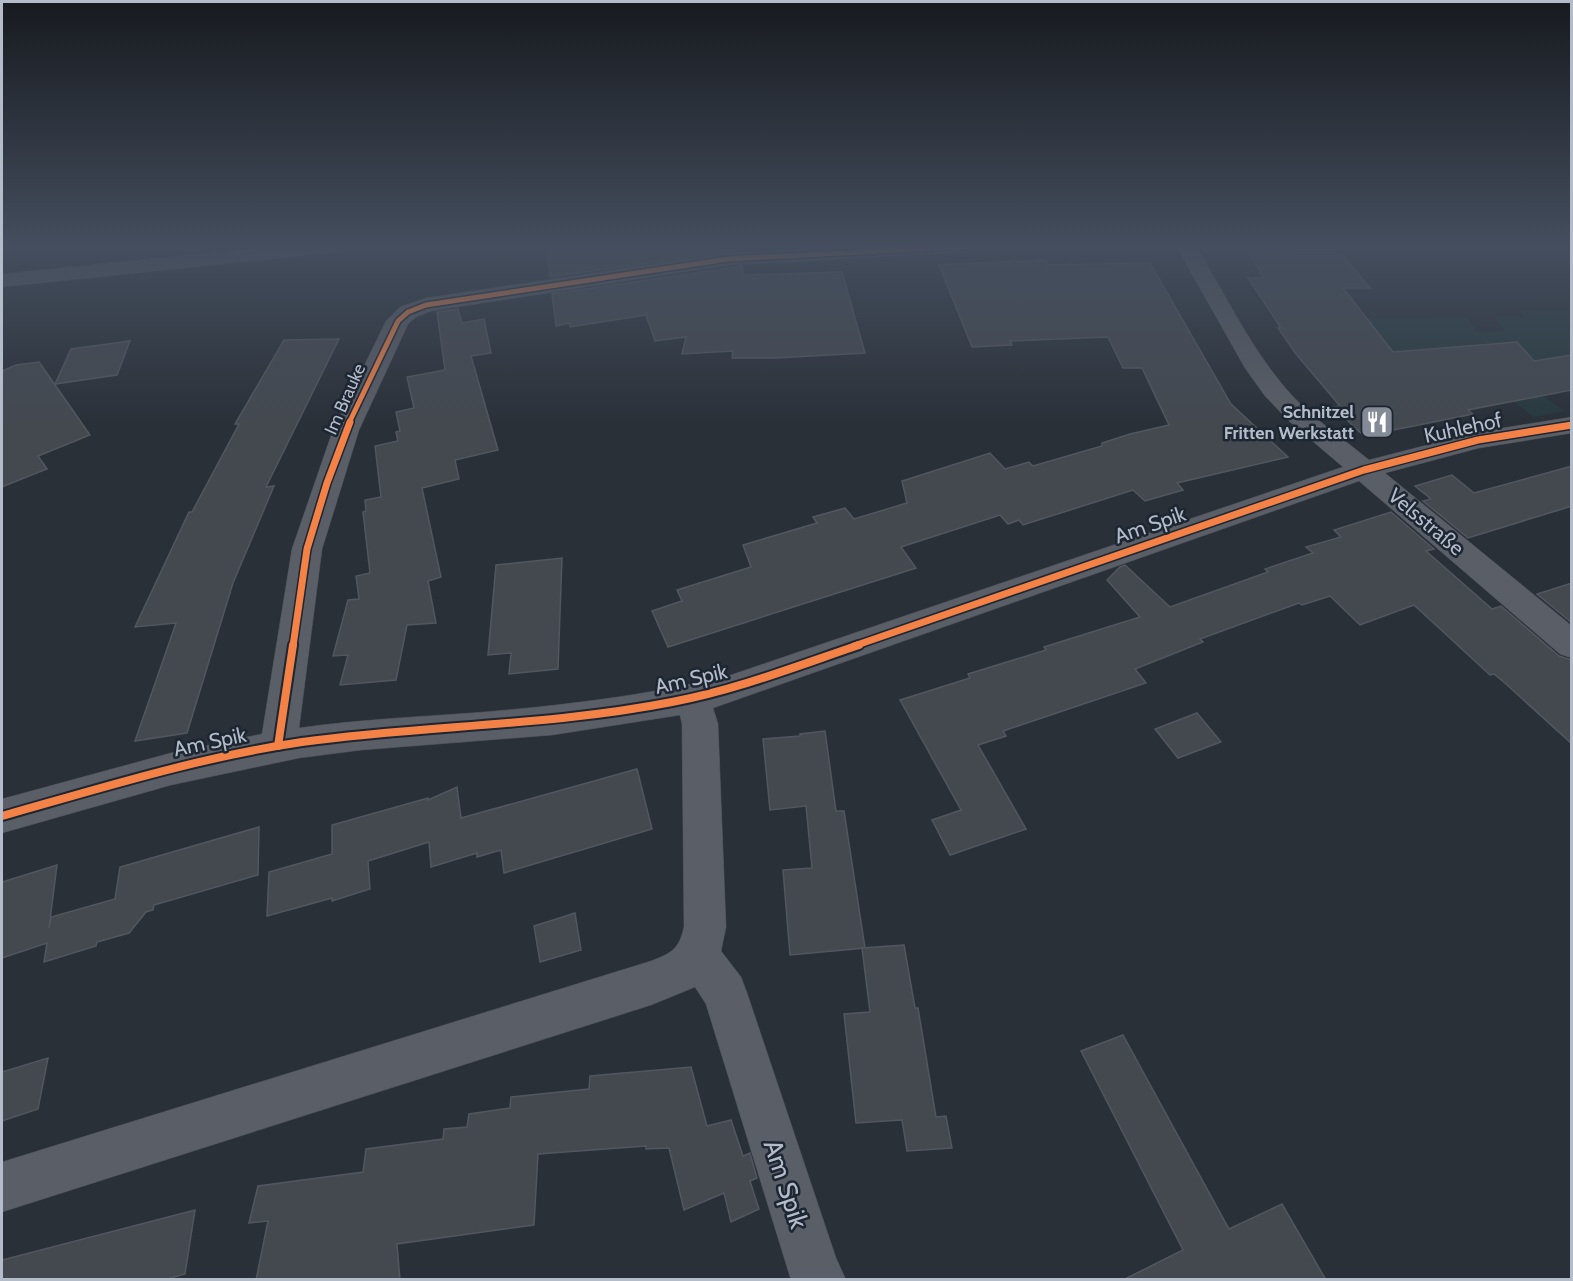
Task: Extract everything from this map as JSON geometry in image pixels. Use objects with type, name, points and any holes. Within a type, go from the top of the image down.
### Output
[{"type":"street","name":"Im Brauke","points":[[278,746],[307,549],[327,483],[346,430],[398,321],[408,312],[424,306]]},
{"type":"street","name":"Velsstraße","points":[[1222,306],[1274,391],[1298,415],[1572,645]]},
{"type":"street","name":"Kuhlehof","points":[[1364,470],[1478,440],[1572,425]]},
{"type":"street","name":"Am Spik","points":[[2,816],[143,775],[278,746],[343,737],[503,725],[637,709],[693,699],[730,689],[1364,470]]},
{"type":"street","name":"Am Spik","points":[[693,699],[700,724],[706,898],[705,927],[699,956],[725,993],[815,1274],[820,1280]]},
{"type":"street","points":[[2,1187],[651,983],[680,972],[699,956]]},
{"type":"green space","points":[[1518,310],[1571,310],[1571,355],[1513,366],[1449,386],[1347,327],[1341,319],[1466,317],[1477,332],[1505,331],[1494,317],[1525,317]]},
{"type":"green space","points":[[1542,395],[1564,411],[1534,417],[1513,401]]},
{"type":"building","points":[[553,306],[852,306],[865,353],[775,358],[732,358],[733,351],[682,354],[686,337],[655,341],[646,315],[570,327],[569,323],[556,326]]},
{"type":"building","points":[[955,306],[1175,306],[1231,404],[1288,457],[1177,483],[1183,490],[1145,501],[1133,490],[1023,525],[1019,520],[1008,524],[1000,515],[901,547],[916,568],[668,647],[652,611],[682,601],[677,590],[751,567],[743,545],[817,523],[813,517],[845,508],[854,519],[907,503],[902,481],[990,453],[1005,469],[1029,462],[1033,466],[1102,446],[1102,443],[1130,434],[1169,425],[1142,368],[1123,368],[1108,337],[1010,341],[1012,345],[972,347]]},
{"type":"building","points":[[1266,306],[1357,306],[1393,352],[1517,342],[1534,361],[1572,355],[1572,390],[1468,410],[1473,414],[1364,436],[1333,407],[1340,406],[1296,354],[1278,328],[1281,328]]},
{"type":"building","points":[[458,309],[462,323],[484,319],[491,353],[471,356],[498,450],[455,460],[459,479],[422,488],[441,577],[428,581],[436,623],[407,625],[396,680],[340,685],[348,655],[333,656],[348,600],[359,599],[356,576],[370,573],[363,512],[366,511],[365,500],[381,497],[375,446],[398,441],[396,432],[400,431],[396,412],[414,408],[407,377],[445,370],[437,312]]},
{"type":"building","points":[[339,339],[266,487],[274,486],[233,583],[187,733],[135,741],[176,623],[135,627],[189,512],[192,512],[239,424],[235,424],[284,340]]},
{"type":"building","points":[[130,341],[117,375],[55,384],[71,349]]},
{"type":"building","points":[[39,362],[90,435],[38,456],[47,469],[2,487],[2,371],[16,365]]},
{"type":"building","points":[[1572,466],[1572,506],[1468,538],[1423,501],[1431,499],[1415,486],[1452,475],[1474,493]]},
{"type":"building","points":[[1391,512],[1434,549],[1426,551],[1492,609],[1501,606],[1559,656],[1572,660],[1572,744],[1506,684],[1494,674],[1490,675],[1414,605],[1360,625],[1330,596],[1302,605],[1299,603],[1200,639],[1203,642],[1135,669],[1146,683],[1003,731],[1006,736],[978,745],[1026,829],[950,855],[932,820],[961,810],[900,700],[970,678],[968,674],[1046,650],[1044,647],[1140,617],[1107,580],[1125,565],[1170,607],[1268,572],[1265,569],[1313,553],[1306,547],[1341,537],[1334,530]]},
{"type":"building","points":[[562,558],[558,669],[509,674],[511,653],[488,655],[496,565]]},
{"type":"building","points":[[1572,583],[1572,623],[1537,594]]},
{"type":"building","points":[[1197,713],[1221,742],[1178,758],[1155,729]]},
{"type":"building","points":[[825,731],[836,811],[844,811],[865,948],[790,955],[783,870],[812,868],[806,806],[770,810],[763,739]]},
{"type":"building","points":[[637,769],[652,829],[504,873],[501,850],[477,857],[477,853],[431,867],[429,842],[368,861],[370,889],[332,901],[332,898],[267,916],[269,872],[332,854],[332,825],[428,798],[428,800],[457,787],[461,818]]},
{"type":"building","points":[[259,827],[258,875],[154,905],[153,910],[146,912],[129,933],[97,942],[96,946],[44,962],[47,943],[2,958],[2,882],[57,865],[49,928],[51,917],[115,899],[120,867]]},
{"type":"building","points":[[575,913],[581,950],[540,962],[534,926]]},
{"type":"building","points":[[904,945],[915,1008],[918,1008],[936,1117],[946,1116],[952,1148],[907,1151],[902,1120],[856,1123],[844,1014],[870,1012],[862,948]]},
{"type":"building","points":[[1123,1035],[1229,1229],[1282,1204],[1326,1280],[1123,1280],[1183,1250],[1081,1051]]},
{"type":"building","points":[[48,1058],[38,1109],[2,1121],[2,1072]]},
{"type":"building","points":[[691,1067],[707,1126],[731,1120],[743,1156],[750,1153],[757,1178],[750,1181],[759,1209],[731,1222],[724,1193],[684,1210],[669,1148],[646,1149],[646,1146],[538,1154],[534,1225],[397,1244],[400,1280],[256,1280],[268,1221],[249,1223],[258,1186],[363,1172],[366,1149],[443,1139],[444,1129],[467,1127],[469,1114],[510,1108],[511,1097],[589,1089],[590,1076]]},
{"type":"building","points":[[195,1210],[185,1274],[164,1280],[2,1280],[2,1260]]},
{"type":"cycle path","points":[[278,746],[307,549],[327,483],[346,430],[398,321],[408,312],[424,306]]},
{"type":"cycle path","points":[[2,816],[171,769],[256,750],[361,735],[474,728],[582,716],[672,703],[731,689],[1364,470],[1478,440],[1572,425]]},
{"type":"place","name":"Schnitzel Fritten Werkstatt","points":[[1377,422]]}]
